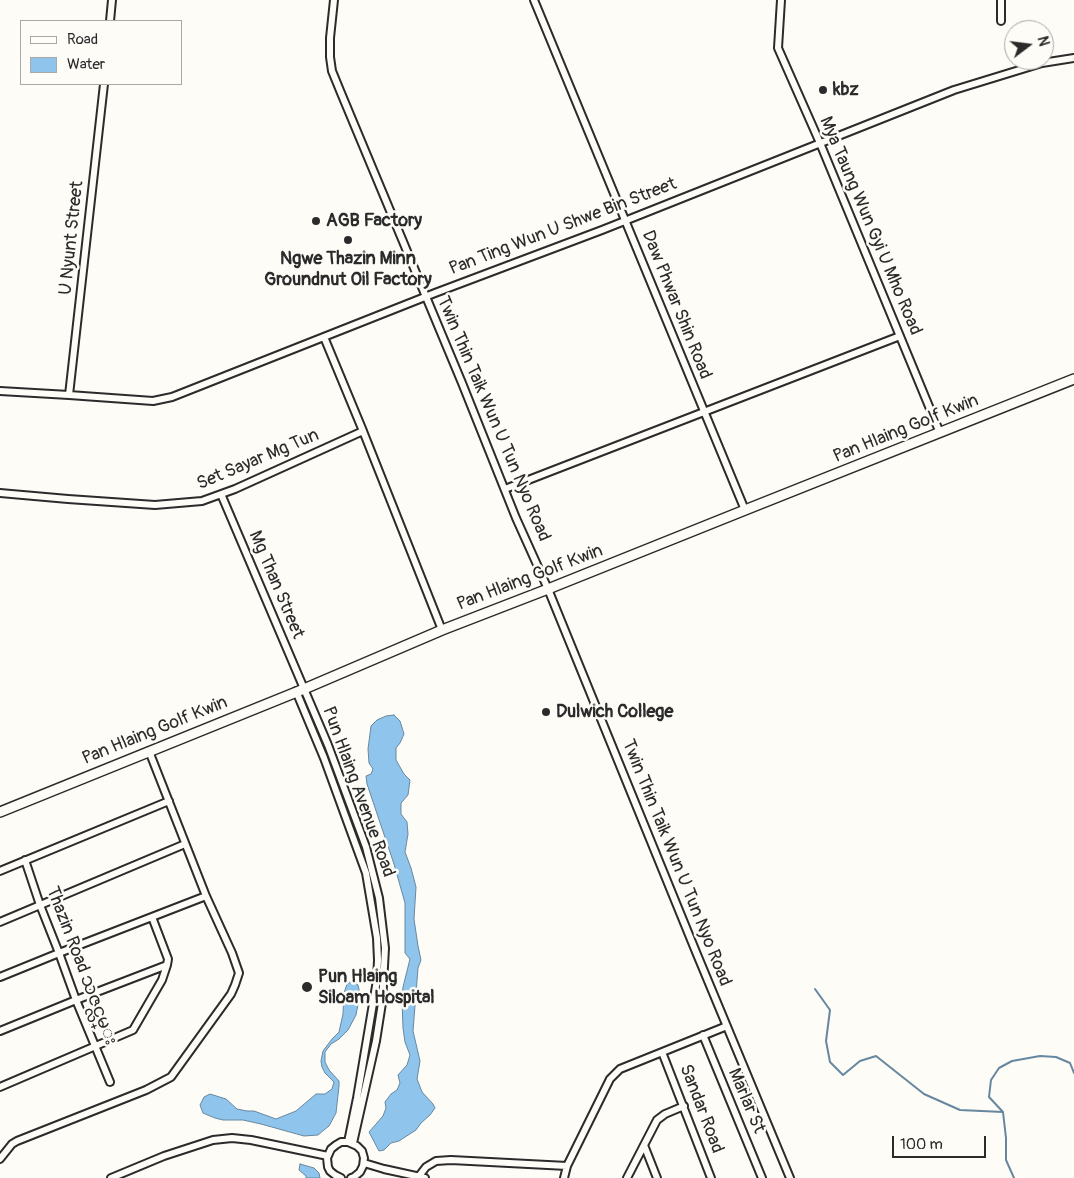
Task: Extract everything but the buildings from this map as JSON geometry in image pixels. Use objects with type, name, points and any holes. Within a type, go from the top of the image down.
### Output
[{"type":"street","points":[[110,20],[112,0]]},
{"type":"street","name":"Twin Thin Taik Wun U Tun Nyo Road","points":[[334,0],[330,38],[332,71],[548,589],[790,1178]]},
{"type":"street","name":"Daw Phwar Shin Road","points":[[534,0],[745,510]]},
{"type":"street","name":"Mya Taung Wun Gyi U Mho Road","points":[[781,0],[778,48],[820,143],[940,433]]},
{"type":"street","points":[[1001,21],[1002,0]]},
{"type":"street","name":"Pan Ting Wun U Shwe Bin Street","points":[[0,391],[153,401],[172,397],[425,296],[626,220],[954,90],[1042,63],[1074,58]]},
{"type":"street","name":"U Nyunt Street","points":[[69,395],[104,85]]},
{"type":"street","points":[[505,489],[900,336]]},
{"type":"street","points":[[324,337],[442,630]]},
{"type":"street","name":"Pan Hlaing Golf Kwin","points":[[0,812],[442,630],[1074,380]]},
{"type":"street","name":"Set Sayar Mg Tun","points":[[0,493],[68,500],[155,505],[202,502],[363,431]]},
{"type":"street","name":"Mg Than Street","points":[[221,494],[300,690]]},
{"type":"street","name":"Pun Hlaing Avenue Road","points":[[300,690],[366,872],[378,938],[377,980],[351,1142]]},
{"type":"street","points":[[0,1159],[12,1144],[17,1141],[146,1090],[171,1077],[231,994],[235,985],[239,973],[232,953],[206,896],[148,751]]},
{"type":"street","points":[[0,871],[169,801]]},
{"type":"street","points":[[0,922],[185,844]]},
{"type":"street","name":"Thazin Road သဇင္လမ္း","points":[[25,860],[76,1000],[110,1082]]},
{"type":"street","points":[[0,977],[206,896]]},
{"type":"street","points":[[0,1087],[133,1030],[162,980],[168,965],[168,959],[152,917]]},
{"type":"street","points":[[0,1031],[168,965]]},
{"type":"street","points":[[564,1178],[567,1166],[610,1079],[620,1069],[727,1026]]},
{"type":"street","name":"Marlar St","points":[[703,1035],[762,1178]]},
{"type":"street","name":"Sandar Road","points":[[662,1052],[711,1178]]},
{"type":"street","points":[[627,1178],[657,1120],[665,1114],[684,1106]]},
{"type":"street","points":[[111,1178],[164,1156],[213,1140],[232,1138],[251,1140],[328,1156]]},
{"type":"street","points":[[341,1178],[335,1175],[328,1167],[328,1156],[331,1149],[336,1145],[342,1142],[351,1142],[362,1151],[364,1163],[360,1172],[350,1178]]},
{"type":"street","points":[[644,1145],[657,1178]]},
{"type":"street","points":[[364,1163],[422,1177],[426,1167],[436,1162],[460,1161],[567,1166]]},
{"type":"water","points":[[394,715],[400,721],[404,734],[396,748],[396,760],[410,780],[408,795],[401,803],[401,814],[407,822],[408,834],[405,852],[416,887],[414,919],[421,960],[418,968],[413,1031],[420,1061],[417,1079],[422,1092],[435,1108],[416,1130],[399,1141],[391,1143],[384,1150],[379,1151],[369,1132],[383,1116],[386,1108],[385,1102],[397,1090],[400,1083],[398,1075],[407,1065],[410,1055],[405,1042],[402,1000],[403,987],[410,959],[405,953],[405,903],[366,776],[371,774],[373,769],[369,763],[368,749],[371,726],[377,720]]},
{"type":"water","points":[[353,981],[358,985],[360,994],[356,1015],[348,1030],[331,1044],[325,1052],[325,1062],[329,1070],[339,1081],[336,1113],[329,1126],[318,1135],[304,1136],[243,1120],[223,1120],[203,1113],[200,1105],[204,1097],[210,1094],[226,1099],[237,1109],[254,1111],[276,1119],[296,1111],[316,1094],[325,1094],[332,1089],[334,1082],[325,1073],[321,1061],[323,1051],[339,1032],[343,1014],[344,993],[347,984]]},
{"type":"water","points":[[300,1164],[314,1168],[319,1173],[320,1178],[306,1178],[299,1170]]},
{"type":"waterway","points":[[815,989],[830,1010],[826,1041],[830,1062],[843,1075],[860,1061],[876,1056],[924,1094],[960,1110],[1003,1112]]},
{"type":"waterway","points":[[1014,1178],[1006,1160],[1003,1112],[989,1097],[991,1080],[999,1068],[1012,1061],[1040,1056],[1056,1057],[1070,1063],[1074,1073]]},
{"type":"place","name":"kbz","points":[[823,90]]},
{"type":"place","name":"AGB Factory","points":[[316,221]]},
{"type":"place","name":"Ngwe Thazin Minn Groundnut Oil Factory","points":[[348,240]]},
{"type":"place","name":"Dulwich College","points":[[546,712]]},
{"type":"place","name":"Pun Hlaing Siloam Hospital","points":[[307,987]]}]
